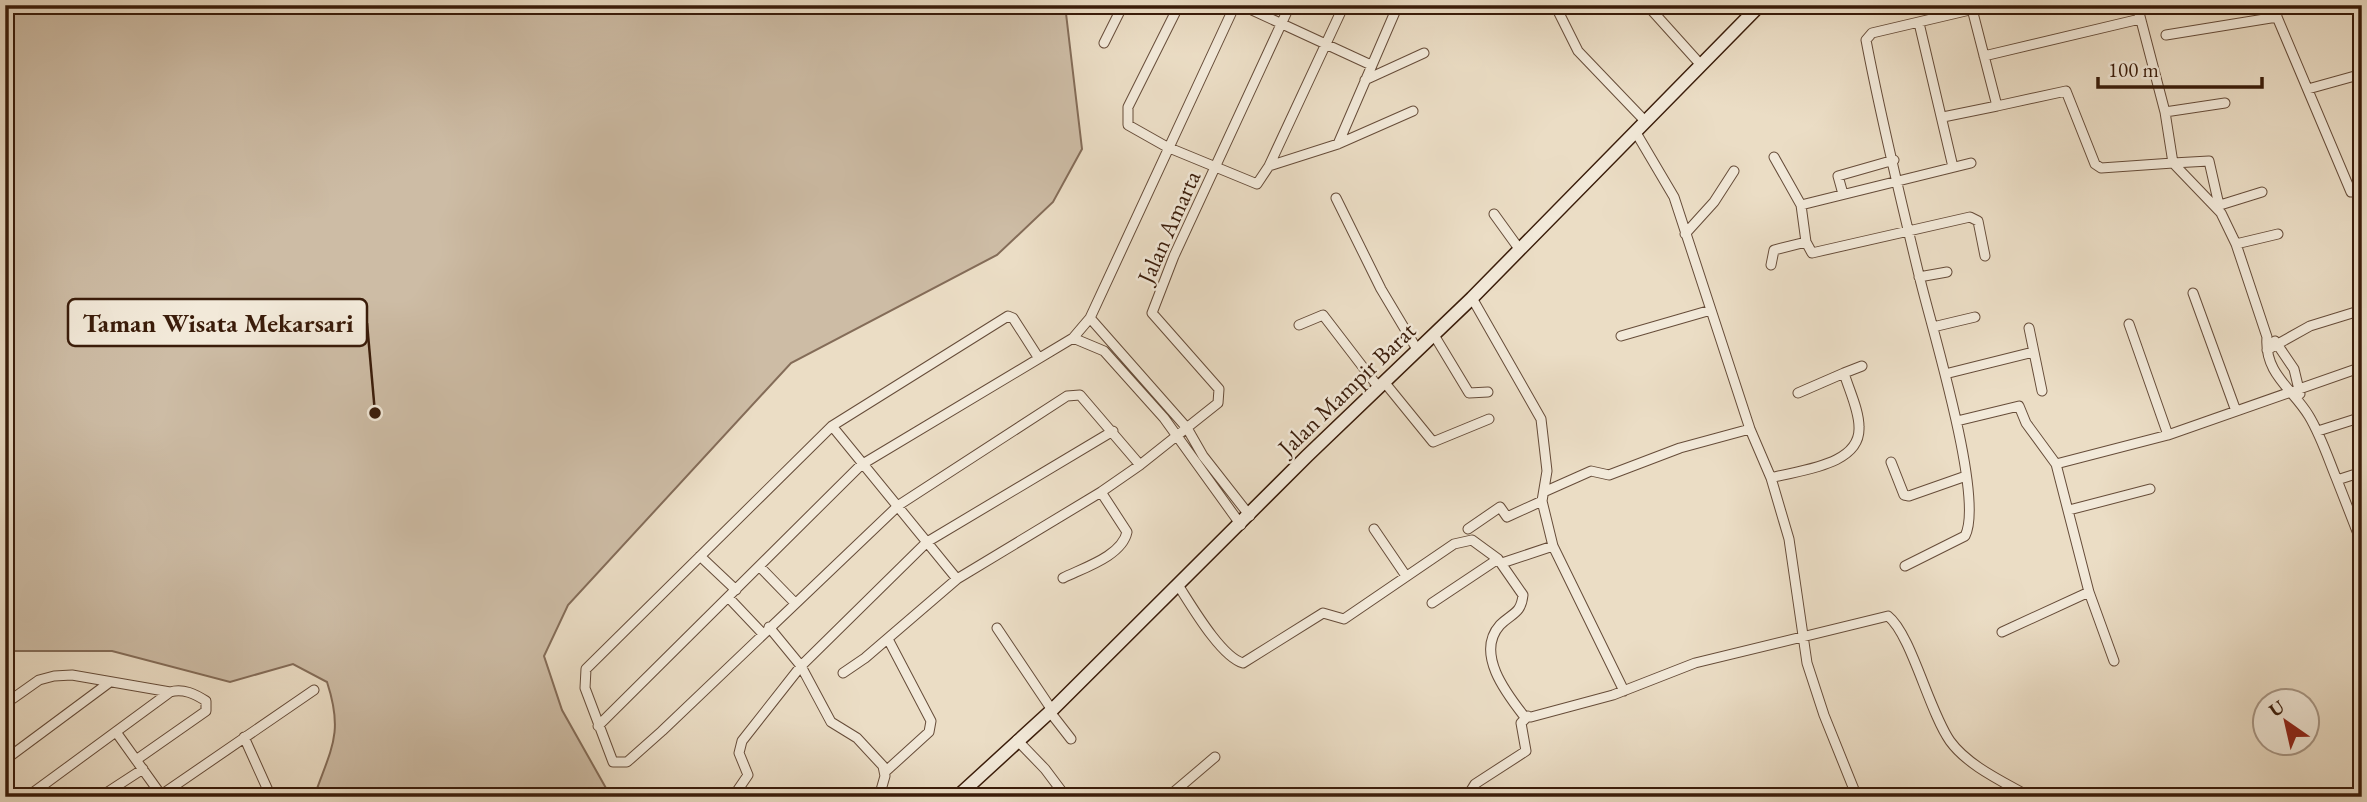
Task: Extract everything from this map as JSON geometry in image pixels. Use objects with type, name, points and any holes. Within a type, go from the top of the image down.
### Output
[{"type":"street","points":[[1104,43],[1123,5]]},
{"type":"street","points":[[1179,5],[1128,107],[1126,118],[1133,130],[1257,184],[1269,166],[1344,5]]},
{"type":"street","points":[[598,726],[861,465],[1038,356],[1073,338],[1090,318],[1234,5]]},
{"type":"street","points":[[1241,5],[1371,65]]},
{"type":"street","points":[[1216,168],[1290,5]]},
{"type":"street","points":[[1338,144],[1398,5]]},
{"type":"street","points":[[1555,5],[1578,51],[1640,126],[1674,197],[1750,429],[1771,478],[1790,539],[1802,636],[1824,715],[1857,797]]},
{"type":"street","points":[[1647,5],[1701,65]]},
{"type":"street","name":"Jalan Mampir Barat","points":[[957,797],[1051,711],[1472,298],[1760,5]]},
{"type":"street","points":[[1905,566],[1965,536],[1969,526],[1966,476],[1957,421],[1919,277],[1866,40],[1872,33],[1991,5]]},
{"type":"street","points":[[2137,5],[2165,112],[2173,163],[2218,205]]},
{"type":"street","points":[[2276,5],[2277,17],[2351,192],[2362,191]]},
{"type":"street","points":[[1972,8],[1997,106]]},
{"type":"street","points":[[2166,35],[2277,17]]},
{"type":"street","points":[[1984,56],[2140,19]]},
{"type":"street","points":[[1919,23],[1953,167]]},
{"type":"street","points":[[1365,80],[1424,53]]},
{"type":"street","points":[[2308,89],[2362,74]]},
{"type":"street","points":[[1943,117],[2066,91],[2092,158],[2101,168],[2209,160],[2218,205],[2236,244],[2267,337],[2267,350],[2276,375],[2295,392],[2318,431],[2362,544]]},
{"type":"street","points":[[2165,112],[2225,103]]},
{"type":"street","points":[[1269,166],[1338,144],[1413,111]]},
{"type":"street","points":[[1774,157],[1801,205],[1806,242],[1812,253],[1975,218],[1984,256]]},
{"type":"street","points":[[1843,194],[1838,176],[1894,160]]},
{"type":"street","points":[[1801,205],[1971,163]]},
{"type":"street","name":"Jalan Amarta","points":[[1186,428],[1217,403],[1219,389],[1157,322],[1153,313],[1174,256],[1216,168]]},
{"type":"street","points":[[1685,234],[1714,202],[1734,171]]},
{"type":"street","points":[[2218,205],[2262,192]]},
{"type":"street","points":[[1336,198],[1381,289],[1418,351]]},
{"type":"street","points":[[1494,214],[1520,250]]},
{"type":"street","points":[[2236,244],[2278,234]]},
{"type":"street","points":[[1771,265],[1774,250],[1806,242]]},
{"type":"street","points":[[1919,277],[1947,272]]},
{"type":"street","points":[[2193,293],[2236,411]]},
{"type":"street","points":[[1472,298],[1541,419],[1546,491],[1542,501],[1553,546],[1624,691]]},
{"type":"street","points":[[1621,336],[1711,310]]},
{"type":"street","points":[[2267,350],[2310,326],[2362,310]]},
{"type":"street","points":[[1299,325],[1323,315],[1433,442],[1489,419]]},
{"type":"street","points":[[1038,356],[1013,317],[1008,316],[832,426],[586,670],[585,688],[613,762],[626,762],[898,505],[1072,394],[1080,395],[1140,465]]},
{"type":"street","points":[[1933,327],[1975,317]]},
{"type":"street","points":[[1090,318],[1107,348],[1245,520]]},
{"type":"street","points":[[2129,324],[2168,435]]},
{"type":"street","points":[[2029,328],[2042,391]]},
{"type":"street","points":[[1434,335],[1469,393],[1488,392]]},
{"type":"street","points":[[2267,337],[2280,344],[2294,369],[2295,392]]},
{"type":"street","points":[[1073,338],[1107,348],[1186,428],[1245,520]]},
{"type":"street","points":[[1945,374],[2033,352]]},
{"type":"street","points":[[1798,393],[1862,366]]},
{"type":"street","points":[[2056,464],[2168,435],[2362,367]]},
{"type":"street","points":[[1771,478],[1840,459],[1850,452],[1857,442],[1859,427],[1844,373]]},
{"type":"street","points":[[1957,421],[2020,406],[2026,423],[2056,464],[2089,592],[2114,661]]},
{"type":"street","points":[[2318,431],[2362,417]]},
{"type":"street","points":[[832,426],[861,465],[898,505],[957,579]]},
{"type":"street","points":[[843,673],[888,639],[957,579],[1101,492],[1186,428]]},
{"type":"street","points":[[1546,491],[1591,471],[1609,475],[1681,448],[1750,429]]},
{"type":"street","points":[[733,797],[748,775],[739,753],[742,741],[801,666],[927,542],[1112,431]]},
{"type":"street","points":[[1891,462],[1904,495],[1909,496],[1966,476]]},
{"type":"street","points":[[2337,480],[2362,472]]},
{"type":"street","points":[[2069,510],[2150,489]]},
{"type":"street","points":[[1063,578],[1102,558],[1126,539],[1127,532],[1101,492]]},
{"type":"street","points":[[1468,529],[1500,507],[1507,517],[1542,501]]},
{"type":"street","points":[[1374,528],[1406,576]]},
{"type":"street","points":[[1178,585],[1221,645],[1235,661],[1243,663],[1324,613],[1345,619],[1406,576],[1465,540],[1472,540],[1500,561],[1522,595],[1521,606],[1516,615],[1500,625],[1491,642],[1491,658],[1507,694],[1524,716],[1528,716]]},
{"type":"street","points":[[1432,603],[1500,561],[1553,546]]},
{"type":"street","points":[[700,556],[732,594],[801,666],[831,722],[863,744],[885,772]]},
{"type":"street","points":[[760,567],[795,603]]},
{"type":"street","points":[[2002,632],[2089,592]]},
{"type":"street","points":[[1467,797],[1475,784],[1526,751],[1521,723],[1528,716],[1624,691],[1695,663],[1888,616],[1895,622],[1905,641],[1951,743],[1973,762],[2030,797]]},
{"type":"street","points":[[997,628],[1071,739]]},
{"type":"street","points":[[879,797],[885,772],[929,732],[931,722],[888,639]]},
{"type":"street","points":[[5,704],[39,680],[54,676],[72,676],[170,692]]},
{"type":"street","points":[[5,760],[110,682]]},
{"type":"street","points":[[27,797],[170,692],[178,690],[197,695],[206,701],[206,711],[136,760]]},
{"type":"street","points":[[116,732],[159,792],[163,793],[314,690]]},
{"type":"street","points":[[244,737],[271,797]]},
{"type":"street","points":[[1017,740],[1045,769],[1066,797]]},
{"type":"street","points":[[1168,797],[1215,757]]},
{"type":"street","points":[[100,797],[143,769]]},
{"type":"shaded area","points":[[5,5],[1065,5],[1082,149],[1053,202],[997,255],[791,363],[568,605],[544,656],[562,710],[611,797],[314,797],[330,753],[335,715],[327,682],[293,664],[230,682],[112,651],[5,651]]},
{"type":"place","name":"Taman Wisata Mekarsari","points":[[375,413]]}]
